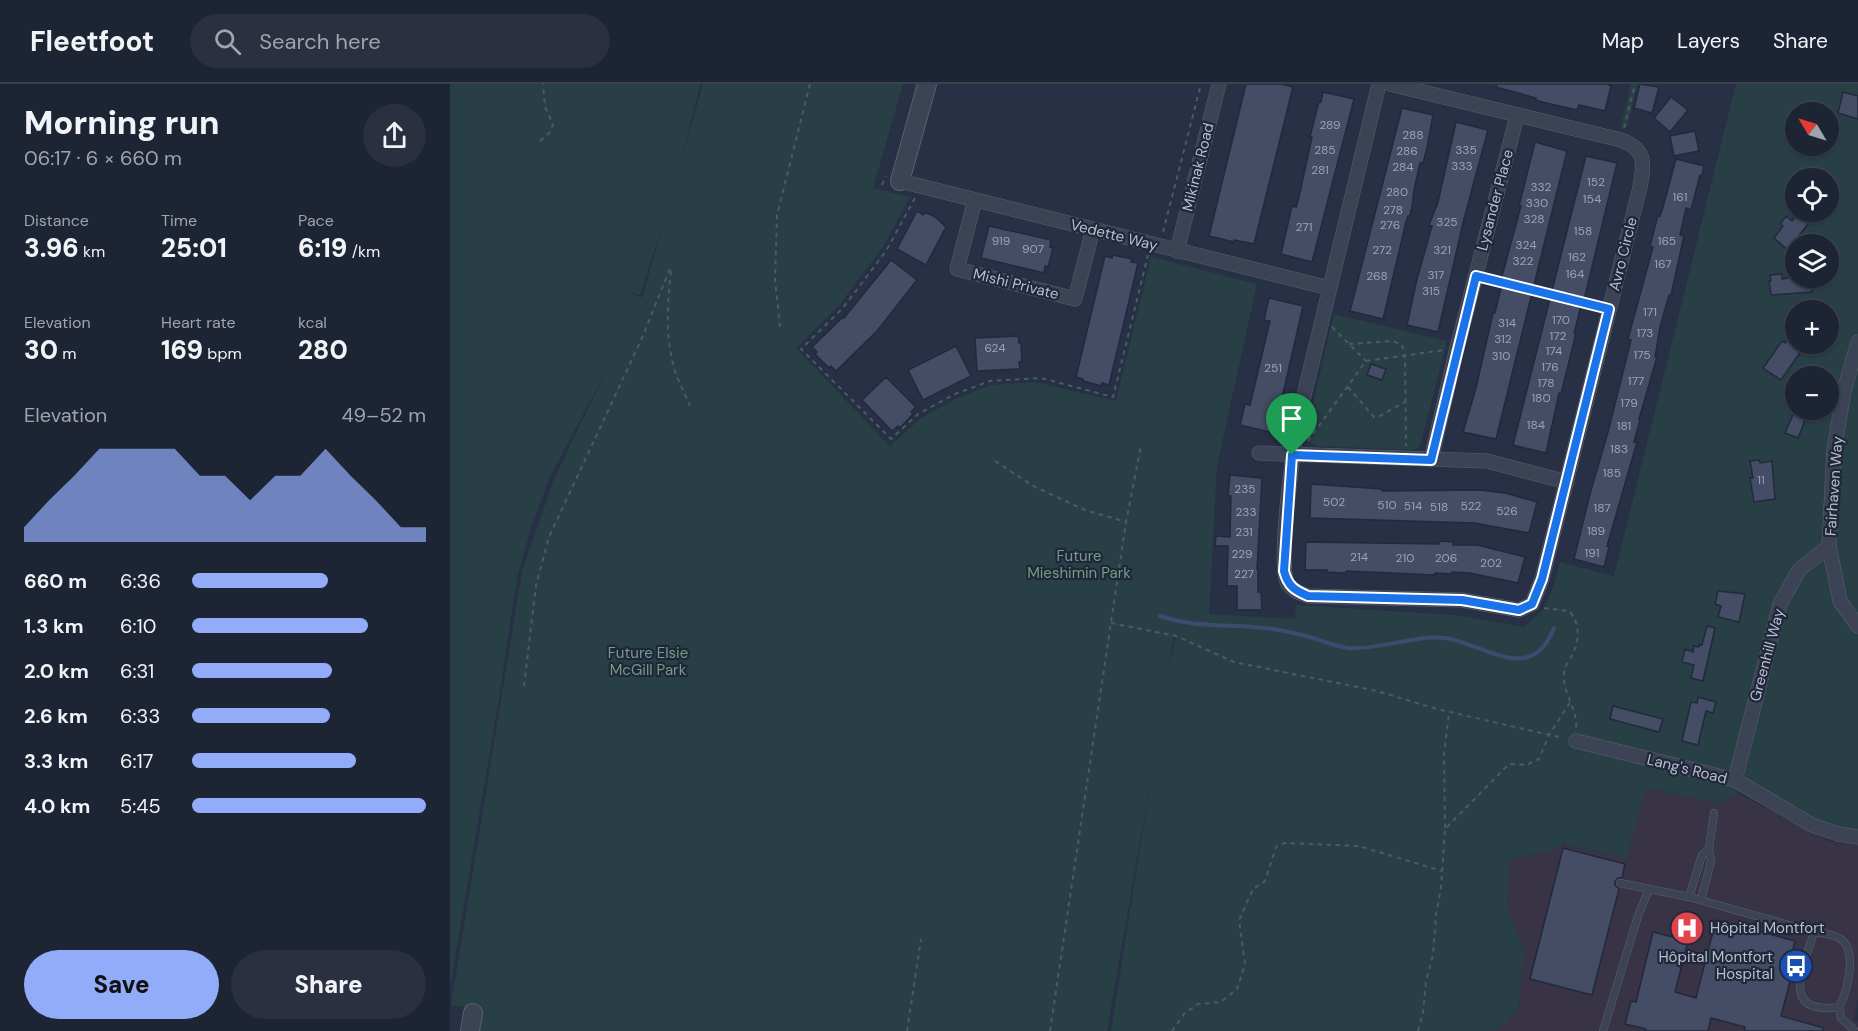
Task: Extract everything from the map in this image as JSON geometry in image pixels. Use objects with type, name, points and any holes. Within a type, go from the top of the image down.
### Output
[{"type":"street","points":[[900,180],[927,84]]},
{"type":"street","name":"Mikinak Road","points":[[1177,251],[1219,84]]},
{"type":"street","name":"Avro Circle","points":[[1379,84],[1329,288],[1292,455],[1284,571],[1287,583],[1295,591],[1308,596],[1462,600],[1519,610],[1532,604],[1542,579],[1644,165],[1639,151],[1633,145],[1621,140],[1390,84]]},
{"type":"street","name":"Lysander Place","points":[[1431,460],[1517,116]]},
{"type":"street","name":"Vedette Way","points":[[900,180],[1329,288]]},
{"type":"street","name":"Mishi Private","points":[[975,200],[957,269],[1075,299],[1093,229]]},
{"type":"street","name":"Fairhaven Way","points":[[1858,342],[1844,391],[1834,450],[1829,546],[1840,601],[1858,626]]},
{"type":"street","points":[[1259,453],[1487,461],[1567,482]]},
{"type":"street","name":"Greenhill Way","points":[[1735,780],[1780,604],[1798,570],[1829,546]]},
{"type":"street","name":"Lang's Road","points":[[1575,741],[1735,780],[1812,825],[1838,834],[1858,837]]},
{"type":"street","points":[[470,1031],[473,1013]]},
{"type":"lane","points":[[1701,900],[1711,861],[1709,849],[1714,813]]},
{"type":"lane","points":[[1689,897],[1702,855],[1709,849]]},
{"type":"lane","points":[[1620,883],[1701,900],[1841,939],[1848,947],[1850,963],[1845,991],[1839,1007],[1841,1018],[1855,1031]]},
{"type":"lane","points":[[1603,1031],[1638,916],[1649,889]]},
{"type":"lane","points":[[1814,932],[1799,976],[1800,991],[1805,1000],[1817,1008],[1839,1007]]},
{"type":"path","points":[[540,141],[550,132],[553,124],[545,107],[543,84]]},
{"type":"path","points":[[780,327],[775,280],[777,215],[810,84]]},
{"type":"path","points":[[1163,232],[1201,84]]},
{"type":"path","points":[[1623,131],[1635,84]]},
{"type":"path","points":[[916,195],[886,251],[843,308],[801,349],[891,440],[918,414],[955,394],[990,381],[1041,378],[1113,397],[1149,252]]},
{"type":"path","points":[[524,686],[536,585],[542,560],[566,500],[642,338],[671,266],[667,299],[667,332],[675,370],[690,406]]},
{"type":"path","points":[[1476,276],[1609,309]]},
{"type":"path","points":[[1329,324],[1366,361]]},
{"type":"path","points":[[1349,344],[1393,341],[1402,345],[1405,355],[1406,452]]},
{"type":"path","points":[[1307,443],[1366,361],[1447,350]]},
{"type":"path","points":[[1348,387],[1374,417],[1405,402]]},
{"type":"path","points":[[1050,1031],[1126,522],[1141,446]]},
{"type":"path","points":[[995,461],[1045,492],[1085,510],[1126,522]]},
{"type":"path","points":[[1111,623],[1176,636],[1234,662],[1377,691],[1449,712],[1575,741],[1577,718],[1565,688],[1564,674],[1576,644],[1578,633],[1576,623],[1569,611],[1541,608]]},
{"type":"path","points":[[1445,829],[1509,764],[1526,765],[1539,759],[1549,735],[1570,701]]},
{"type":"path","points":[[1418,1031],[1423,1013],[1426,981],[1433,955],[1442,871],[1445,829],[1444,755],[1449,712]]},
{"type":"path","points":[[1172,1031],[1184,1014],[1198,1004],[1221,1002],[1237,989],[1245,964],[1239,920],[1253,889],[1265,881],[1276,847],[1285,843],[1359,846],[1442,871]]},
{"type":"path","points":[[907,1031],[921,939]]},
{"type":"shaded area","name":"Hôpital Montfort","points":[[1645,788],[1723,804],[1737,793],[1828,841],[1858,845],[1858,998],[1853,1020],[1858,1022],[1858,1031],[1493,1031],[1505,1024],[1519,1007],[1524,953],[1507,903],[1510,859],[1552,851],[1564,844],[1626,857]]},
{"type":"green space","points":[[450,84],[700,84],[682,158],[703,84],[903,84],[873,188],[910,197],[882,248],[840,304],[796,348],[897,454],[890,446],[920,419],[957,398],[991,385],[1035,382],[1116,401],[1151,257],[1257,284],[1217,466],[1209,614],[1295,619],[1296,605],[1455,615],[1524,627],[1543,610],[1554,586],[1560,562],[1614,576],[1736,84],[1858,84],[1858,833],[1814,822],[1742,779],[1737,793],[1723,804],[1646,788],[1626,858],[1564,844],[1552,851],[1510,859],[1507,903],[1524,953],[1519,1007],[1505,1024],[1493,1031],[1111,1031],[1151,779],[1107,1031],[477,1031],[481,1010],[451,1005],[522,572],[554,479],[607,369],[550,477],[532,524],[517,578],[450,987]],"holes":[[[664,220],[644,292],[641,298],[629,292],[640,295]],[[1174,634],[1176,637],[1151,777]]]},
{"type":"green space","points":[[1631,84],[1638,84],[1627,127],[1621,126]]},
{"type":"green space","points":[[1485,275],[1596,304],[1595,309],[1484,280]]},
{"type":"green space","points":[[1334,314],[1447,341],[1420,446],[1413,450],[1318,446],[1308,441],[1306,433]]},
{"type":"building","points":[[1246,84],[1281,84],[1293,87],[1254,244],[1209,236]]},
{"type":"building","points":[[1497,84],[1607,84],[1611,86],[1605,111],[1579,105],[1577,110],[1542,102],[1536,98],[1496,87]]},
{"type":"building","points":[[1640,84],[1659,87],[1652,113],[1634,108]]},
{"type":"building","points":[[1323,92],[1354,99],[1312,262],[1281,254],[1292,206],[1296,207],[1299,197],[1312,137],[1310,137]]},
{"type":"building","points":[[1843,92],[1858,96],[1858,119],[1839,113]]},
{"type":"building","points":[[1671,97],[1688,110],[1670,132],[1654,118]]},
{"type":"building","points":[[1402,108],[1433,115],[1427,148],[1423,163],[1420,163],[1410,216],[1406,222],[1383,319],[1350,311]]},
{"type":"building","points":[[1456,122],[1488,130],[1464,219],[1438,332],[1407,325],[1432,226],[1429,225],[1438,202]]},
{"type":"building","points":[[1695,131],[1699,151],[1674,156],[1670,136]]},
{"type":"building","points":[[1535,142],[1567,151],[1496,439],[1463,432],[1476,388],[1493,313],[1495,313]]},
{"type":"building","points":[[1586,156],[1617,163],[1546,453],[1513,445]]},
{"type":"building","points":[[1676,159],[1704,166],[1691,210],[1686,208],[1680,235],[1684,236],[1671,295],[1669,295],[1660,327],[1655,357],[1657,357],[1639,419],[1634,442],[1637,442],[1607,546],[1609,547],[1604,567],[1574,559],[1631,340],[1628,339],[1653,247],[1650,246]]},
{"type":"building","points":[[917,211],[923,215],[925,212],[935,217],[946,227],[926,265],[897,249]]},
{"type":"building","points":[[1785,217],[1785,222],[1809,222],[1800,234],[1785,234],[1785,248],[1774,238],[1783,226],[1780,224]]},
{"type":"building","points":[[989,226],[1051,240],[1050,247],[1053,248],[1044,273],[981,258]]},
{"type":"building","points":[[1113,255],[1132,259],[1131,262],[1138,263],[1109,385],[1102,383],[1101,386],[1076,377],[1105,256],[1112,258]]},
{"type":"building","points":[[891,260],[917,280],[877,331],[836,371],[831,366],[829,368],[815,354],[817,352],[812,347],[844,318]]},
{"type":"building","points":[[1782,274],[1782,279],[1785,278],[1785,288],[1811,288],[1812,292],[1771,295],[1770,275]]},
{"type":"building","points":[[1269,298],[1303,306],[1274,433],[1240,425],[1245,404],[1250,405],[1270,321],[1264,320]]},
{"type":"building","points":[[1018,336],[1019,343],[1021,343],[1020,369],[977,371],[975,338]]},
{"type":"building","points":[[1782,341],[1785,343],[1785,354],[1799,354],[1791,366],[1785,366],[1785,374],[1781,380],[1763,368]]},
{"type":"building","points":[[956,346],[971,376],[923,400],[908,370]]},
{"type":"building","points":[[1371,364],[1386,369],[1382,380],[1367,375]]},
{"type":"building","points":[[886,377],[916,407],[911,412],[913,414],[900,428],[898,426],[892,431],[862,400]]},
{"type":"building","points":[[1791,420],[1804,420],[1798,438],[1785,433]]},
{"type":"building","points":[[1759,460],[1760,463],[1772,461],[1775,499],[1754,502],[1750,461]]},
{"type":"building","points":[[1230,475],[1262,478],[1257,569],[1262,610],[1237,610],[1237,586],[1227,586],[1228,546],[1215,546],[1216,536],[1230,537],[1231,496],[1228,496]]},
{"type":"building","points":[[1311,484],[1382,489],[1382,491],[1479,490],[1505,493],[1537,502],[1529,533],[1475,523],[1310,518]]},
{"type":"building","points":[[1440,541],[1453,542],[1453,545],[1477,545],[1525,557],[1518,583],[1470,573],[1452,572],[1452,574],[1435,573],[1435,575],[1305,570],[1306,542],[1439,544]]},
{"type":"building","points":[[1718,591],[1745,594],[1739,622],[1718,617],[1721,606],[1715,604]]},
{"type":"building","points":[[1707,626],[1715,628],[1703,681],[1691,678],[1694,665],[1682,662],[1685,649],[1693,652],[1694,646],[1702,645]]},
{"type":"building","points":[[1698,697],[1716,702],[1713,713],[1706,711],[1698,745],[1682,741],[1691,702],[1697,703]]},
{"type":"building","points":[[1613,706],[1663,719],[1659,732],[1610,719]]},
{"type":"building","points":[[1563,848],[1625,864],[1622,878],[1615,881],[1619,889],[1592,995],[1530,979]]},
{"type":"building","points":[[1716,920],[1795,941],[1790,961],[1795,962],[1781,1016],[1824,1028],[1823,1031],[1744,1031],[1745,1027],[1711,1018],[1708,1031],[1645,1031],[1646,1029],[1625,1024],[1631,1001],[1636,1002],[1653,932],[1688,941],[1675,992],[1696,998]]},
{"type":"waterway","points":[[1160,616],[1188,623],[1278,630],[1349,648],[1444,638],[1498,655],[1519,659],[1533,655],[1541,649],[1554,628]]},
{"type":"place","name":"Hôpital Montfort","points":[[1687,928]]},
{"type":"place","name":"Hôpital Montfort Hospital","points":[[1796,966]]},
{"type":"route","points":[[1476,276],[1609,309],[1542,579],[1532,604],[1526,608],[1519,610],[1462,600],[1308,596],[1295,591],[1287,583],[1284,571],[1292,455],[1431,460],[1476,276]]},
{"type":"park label","name":"Future Mieshimin Park","points":[[1079,564]]},
{"type":"park label","name":"Future Elsie McGill Park","points":[[648,662]]}]
